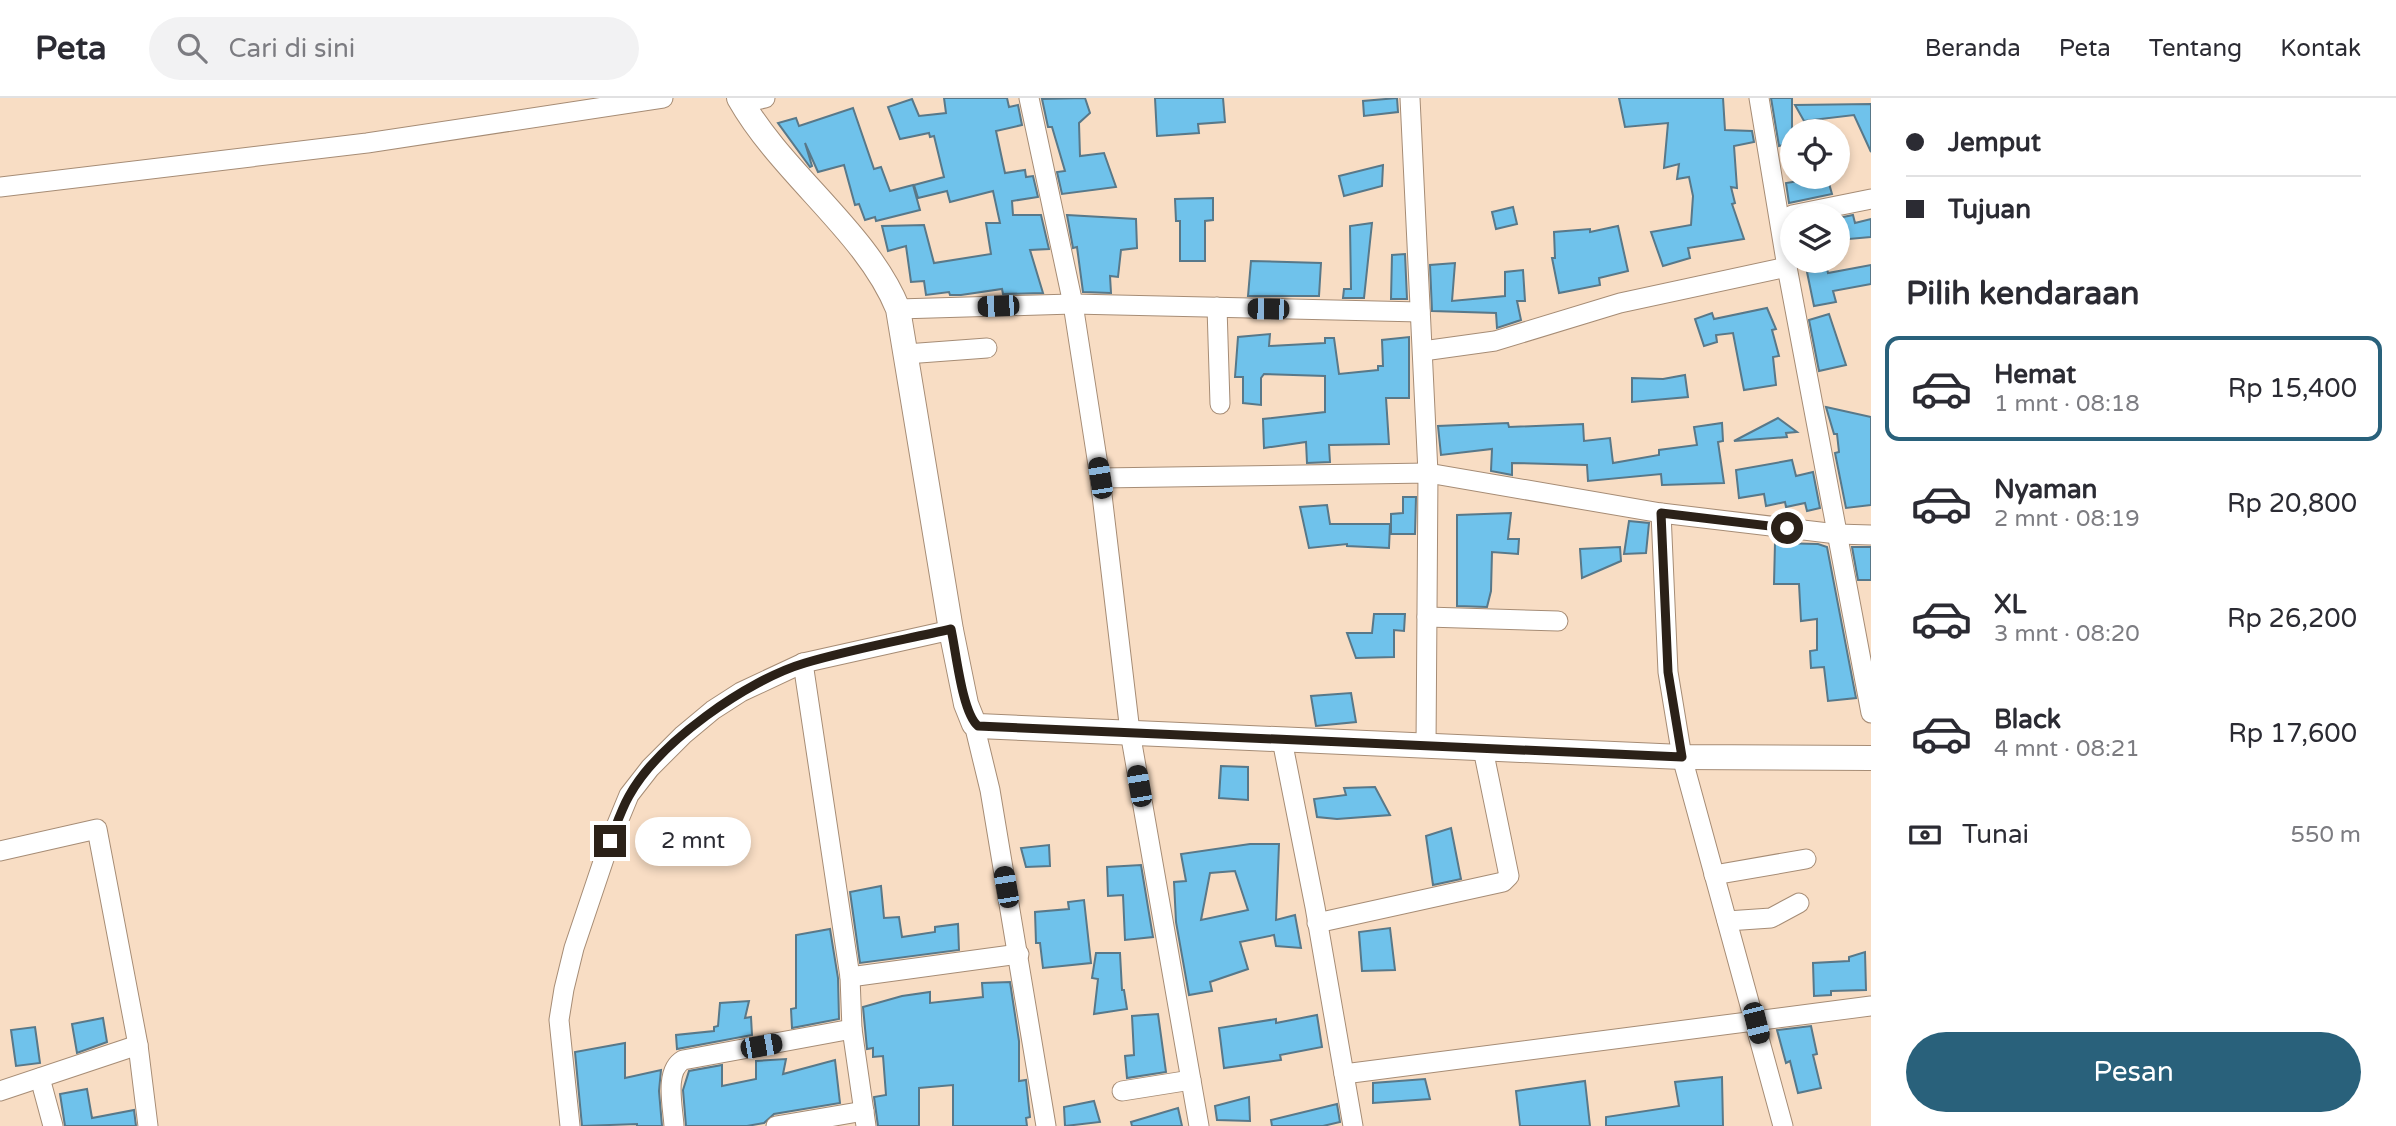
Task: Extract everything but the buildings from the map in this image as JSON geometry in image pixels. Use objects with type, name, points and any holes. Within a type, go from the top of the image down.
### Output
[{"type":"street","points":[[0,187],[367,143],[663,98]]},
{"type":"street","points":[[1029,98],[1073,304],[1100,478],[1130,732],[1199,1126]]},
{"type":"street","points":[[1410,98],[1428,473],[1426,746]]},
{"type":"street","points":[[1759,98],[1785,203]]},
{"type":"street","points":[[749,100],[774,149],[876,267],[898,309],[951,629],[966,704],[974,724],[990,790],[1046,1126]]},
{"type":"street","points":[[1850,203],[1871,199]]},
{"type":"street","points":[[1423,351],[1483,344],[1598,308],[1780,268]]},
{"type":"street","points":[[1788,273],[1837,534],[1864,644],[1871,713]]},
{"type":"street","points":[[898,309],[1073,304],[1420,312]]},
{"type":"street","points":[[1217,307],[1220,404]]},
{"type":"street","points":[[906,354],[987,348]]},
{"type":"street","points":[[1100,478],[1428,473],[1661,513],[1837,534],[1871,535]]},
{"type":"street","points":[[1661,513],[1668,672],[1682,757],[1783,1126]]},
{"type":"street","points":[[1427,617],[1558,621]]},
{"type":"street","points":[[570,1126],[559,1020],[564,989],[574,948],[610,841],[629,795],[650,768],[713,710],[741,692],[803,663],[951,629]]},
{"type":"street","points":[[776,1126],[865,1119],[852,1029],[850,977],[803,663]]},
{"type":"street","points":[[974,724],[984,727],[1682,757],[1871,758]]},
{"type":"street","points":[[1282,740],[1353,1126]]},
{"type":"street","points":[[1317,923],[1503,882],[1509,876],[1483,749]]},
{"type":"street","points":[[0,851],[97,829],[138,1045],[148,1126]]},
{"type":"street","points":[[1714,875],[1806,859]]},
{"type":"street","points":[[1727,921],[1770,918],[1798,902]]},
{"type":"street","points":[[850,977],[1018,954]]},
{"type":"street","points":[[1344,1074],[1756,1023],[1871,1006]]},
{"type":"street","points":[[674,1126],[672,1073],[676,1064],[683,1060],[852,1029]]},
{"type":"street","points":[[0,1091],[138,1045]]},
{"type":"street","points":[[40,1078],[53,1126]]},
{"type":"street","points":[[1122,1091],[1191,1080]]},
{"type":"route","points":[[610,841],[629,795],[650,768],[683,735],[713,710],[741,692],[803,663],[951,629],[966,704],[971,719],[978,726],[1682,757],[1668,672],[1661,513],[1787,528]]}]
